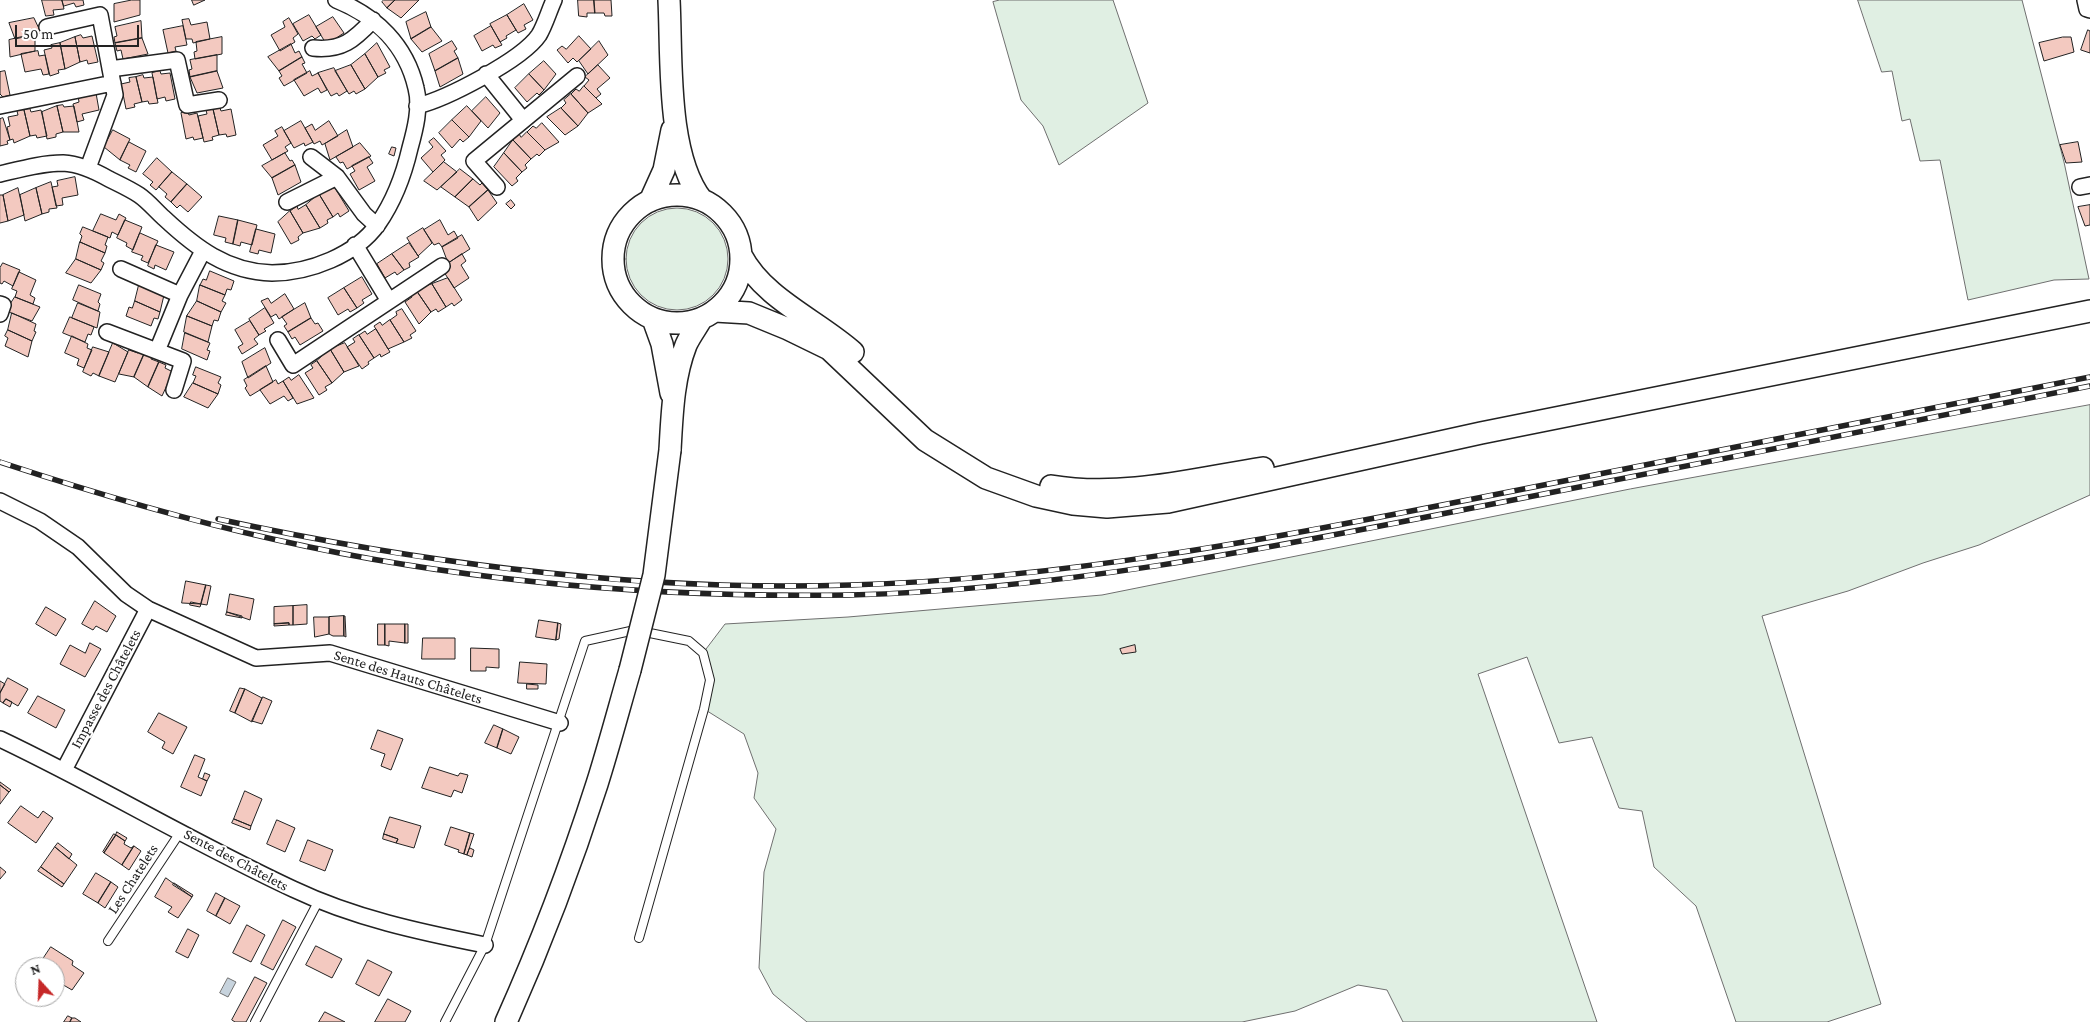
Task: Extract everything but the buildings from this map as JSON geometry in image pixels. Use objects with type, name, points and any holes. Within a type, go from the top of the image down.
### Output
[{"type":"main road","points":[[669,0],[674,105],[678,140],[686,170],[702,200]]},
{"type":"main road","points":[[650,201],[664,170],[669,148],[674,105]]},
{"type":"main road","points":[[506,1022],[534,960],[565,878],[597,784],[630,670],[654,575],[670,450],[673,408],[686,344],[709,314],[728,299],[736,284],[741,268],[739,241],[731,224],[718,210],[702,200],[676,195],[650,201],[635,210],[623,222],[616,238],[612,261],[615,278],[625,298],[638,311],[653,319],[678,323],[709,314],[749,313],[815,341],[845,363],[881,400],[925,440],[954,460],[986,478],[1019,491],[1073,504],[1121,507],[1168,502],[1481,433],[2090,310]]},
{"type":"main road","points":[[741,255],[760,282],[842,342],[909,408],[949,441],[996,468],[1048,486],[1084,490],[1135,489],[1481,433]]},
{"type":"main road","points":[[653,319],[664,352],[673,408]]},
{"type":"street","points":[[0,174],[64,163],[88,168],[140,195],[189,242],[222,263],[254,271],[273,273],[310,268],[332,260],[377,226],[389,207],[407,162],[417,106],[416,90],[401,51],[387,32],[354,7],[336,0]]},
{"type":"street","points":[[417,106],[429,103],[486,74],[522,52],[539,35],[554,0]]},
{"type":"street","points":[[2085,0],[2087,9],[2090,10]]},
{"type":"street","points":[[47,27],[100,15],[115,95],[88,168]]},
{"type":"street","points":[[313,48],[328,50],[353,41],[373,20]]},
{"type":"street","points":[[0,106],[178,60],[187,105],[219,100]]},
{"type":"street","points":[[486,74],[523,120]]},
{"type":"street","points":[[497,187],[474,161],[577,76]]},
{"type":"street","points":[[311,157],[337,177],[364,214],[377,226]]},
{"type":"street","points":[[287,202],[337,177]]},
{"type":"street","points":[[354,245],[389,301]]},
{"type":"street","points":[[157,351],[180,295],[203,251]]},
{"type":"street","points":[[278,340],[293,365],[442,266]]},
{"type":"street","points":[[121,269],[180,295]]},
{"type":"street","points":[[0,304],[3,305],[0,314]]},
{"type":"street","points":[[107,332],[183,362],[174,390]]},
{"type":"street","name":"Sente des Hauts Châtelets","points":[[0,501],[40,521],[78,547],[126,594],[148,609],[256,658],[330,653],[560,723]]},
{"type":"street","name":"Impasse des Châtelets","points":[[64,770],[148,609]]},
{"type":"street","name":"Sente des Châtelets","points":[[0,739],[64,770],[294,890],[394,926],[485,946]]},
{"type":"lane","points":[[446,1022],[485,946],[560,723],[585,641],[635,630],[689,641],[703,653],[710,680],[704,709],[640,938]]},
{"type":"lane","name":"Les Chatelets","points":[[108,941],[181,831]]},
{"type":"lane","points":[[255,1022],[319,899]]},
{"type":"green space","points":[[1000,0],[1113,0],[1148,103],[1059,165],[1043,126],[1021,100],[993,2]]},
{"type":"green space","points":[[1858,0],[2022,0],[2064,162],[2089,279],[2054,280],[1968,300],[1940,160],[1920,161],[1910,119],[1902,121],[1892,71],[1882,72]]},
{"type":"green space","points":[[677,208],[687,209],[706,216],[720,230],[727,249],[727,269],[720,288],[706,302],[687,309],[677,310],[667,309],[648,302],[634,288],[627,269],[626,259],[627,249],[634,230],[648,216],[667,209]]},
{"type":"green space","points":[[2090,405],[2090,495],[1979,545],[1923,563],[1848,591],[1762,616],[1881,1004],[1827,1022],[1736,1022],[1696,906],[1654,867],[1642,811],[1619,808],[1592,737],[1559,743],[1527,657],[1478,674],[1597,1022],[1403,1022],[1387,990],[1358,985],[1295,1011],[1242,1022],[807,1022],[773,994],[759,968],[764,872],[776,829],[754,798],[758,773],[744,734],[704,709],[710,680],[703,653],[725,624],[848,617],[1102,595],[1630,489]]},
{"type":"shaded area","points":[[228,978],[236,982],[228,997],[220,993]]},
{"type":"railway","points":[[218,519],[296,535],[454,562],[612,579],[691,584],[771,586],[931,581],[1090,565],[1248,541],[1405,512],[2090,377]]},
{"type":"railway","points":[[0,462],[103,494],[207,523],[347,555],[418,567],[490,577],[634,590],[706,594],[850,595],[927,592],[1004,585],[1158,566],[1386,525],[2090,386]]}]
